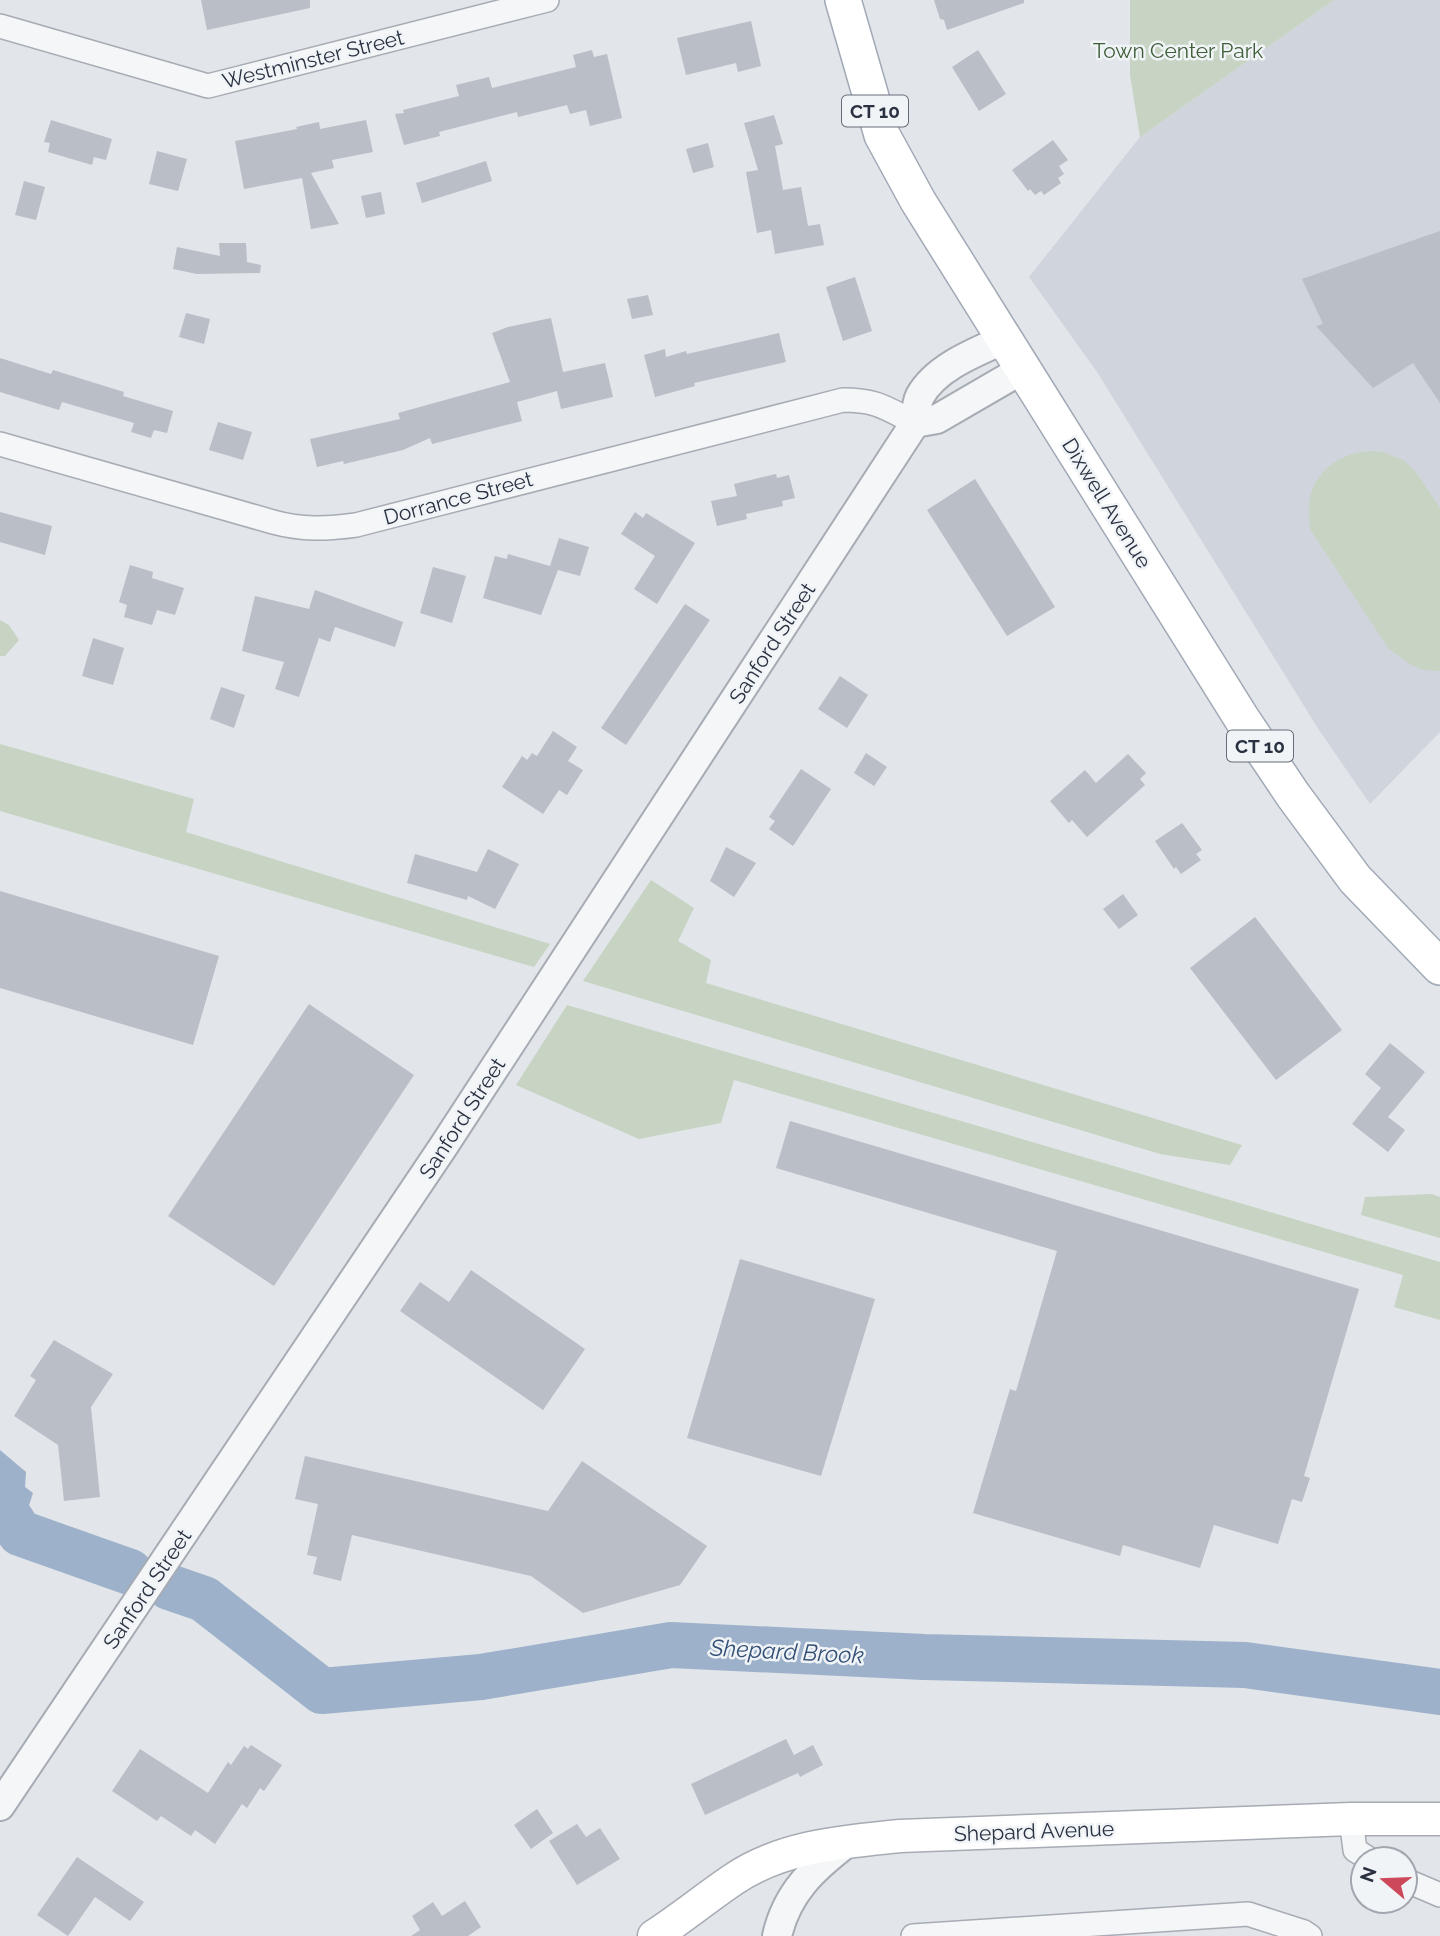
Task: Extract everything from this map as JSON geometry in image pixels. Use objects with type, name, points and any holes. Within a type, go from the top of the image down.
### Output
[{"type":"main road","name":"Dixwell Avenue","points":[[843,0],[883,135],[918,201],[1242,719],[1293,795],[1355,879],[1440,967]]},
{"type":"main road","name":"Shepard Avenue","points":[[675,1931],[735,1878],[800,1850],[848,1842],[900,1836],[1351,1819],[1440,1819]]},
{"type":"street","name":"Westminster Street","points":[[0,26],[208,86],[547,0]]},
{"type":"street","name":"Sanford Street","points":[[0,1806],[443,1147],[915,423],[918,399],[927,386],[962,359],[1005,339]]},
{"type":"street","points":[[915,423],[937,419],[1023,369]]},
{"type":"street","name":"Dorrance Street","points":[[0,444],[296,528],[325,529],[356,525],[843,400],[867,400],[915,423]]},
{"type":"street","points":[[1351,1819],[1354,1845]]},
{"type":"street","points":[[777,1936],[786,1909],[812,1870],[848,1842]]},
{"type":"street","points":[[1419,1886],[1440,1895]]},
{"type":"street","points":[[913,1936],[1248,1914],[1310,1936]]},
{"type":"shaded area","points":[[1334,0],[1440,0],[1440,732],[1370,804],[1319,730],[1097,372],[1029,277],[1140,137]]},
{"type":"green space","name":"Town Center Park","points":[[1130,0],[1334,0],[1140,137],[1130,75]]},
{"type":"green space","points":[[1370,451],[1383,452],[1405,461],[1440,508],[1440,671],[1413,666],[1389,649],[1311,531],[1310,500],[1313,487],[1320,476],[1340,459]]},
{"type":"green space","points":[[0,620],[9,625],[19,640],[5,656],[0,656]]},
{"type":"green space","points":[[0,744],[194,799],[186,832],[550,944],[534,967],[0,811]]},
{"type":"green space","points":[[651,880],[694,908],[678,941],[711,960],[706,983],[1242,1145],[1230,1165],[1160,1154],[583,981]]},
{"type":"green space","points":[[567,1005],[1440,1262],[1440,1320],[1394,1307],[1403,1275],[734,1080],[721,1123],[639,1139],[516,1085]]},
{"type":"green space","points":[[1432,1194],[1440,1197],[1440,1238],[1361,1215],[1365,1197]]},
{"type":"water","points":[[0,1450],[26,1472],[25,1487],[33,1493],[16,1546],[0,1539]]},
{"type":"building","points":[[201,0],[310,0],[310,8],[207,30]]},
{"type":"building","points":[[934,0],[1024,0],[1024,3],[947,30]]},
{"type":"building","points":[[751,21],[761,66],[738,72],[736,63],[686,75],[677,38]]},
{"type":"building","points":[[592,50],[594,57],[607,54],[622,118],[590,126],[586,110],[570,114],[567,105],[518,117],[517,112],[439,132],[440,136],[404,145],[395,114],[459,96],[456,85],[489,77],[492,88],[576,67],[573,55]]},
{"type":"building","points":[[978,50],[1006,94],[979,111],[952,67]]},
{"type":"building","points":[[774,115],[783,144],[775,146],[783,190],[801,187],[808,226],[820,224],[824,245],[775,254],[771,230],[757,233],[746,172],[758,170],[744,123]]},
{"type":"building","points":[[51,120],[112,139],[106,160],[94,157],[92,165],[48,152],[50,143],[44,142]]},
{"type":"building","points":[[366,120],[373,152],[332,160],[334,168],[311,173],[339,224],[311,229],[302,178],[244,189],[235,141],[319,122],[320,129]]},
{"type":"building","points":[[1053,140],[1068,160],[1059,166],[1064,174],[1058,178],[1061,183],[1044,195],[1041,191],[1035,195],[1030,189],[1028,191],[1012,170]]},
{"type":"building","points":[[708,143],[714,167],[693,173],[686,149]]},
{"type":"building","points":[[157,151],[187,159],[178,191],[149,184]]},
{"type":"building","points":[[486,161],[492,181],[422,203],[416,183]]},
{"type":"building","points":[[24,181],[45,187],[36,220],[15,215]]},
{"type":"building","points":[[381,192],[385,214],[366,218],[361,196]]},
{"type":"building","points":[[1440,231],[1440,403],[1413,363],[1373,388],[1316,326],[1323,324],[1302,279]]},
{"type":"building","points":[[219,243],[246,243],[247,262],[261,265],[260,273],[197,274],[173,269],[177,247],[220,256]]},
{"type":"building","points":[[855,277],[872,331],[843,341],[826,287]]},
{"type":"building","points":[[648,295],[653,315],[632,319],[627,299]]},
{"type":"building","points":[[186,313],[210,319],[204,344],[179,337]]},
{"type":"building","points":[[551,318],[563,372],[605,363],[613,397],[561,409],[557,391],[517,402],[522,421],[432,444],[430,438],[403,450],[344,464],[343,461],[317,467],[310,439],[400,419],[398,413],[510,382],[492,333]]},
{"type":"building","points":[[779,333],[786,362],[694,383],[695,386],[655,397],[644,355],[665,349],[666,357],[686,351],[687,354]]},
{"type":"building","points":[[0,358],[51,374],[53,370],[124,392],[123,396],[173,411],[167,433],[154,430],[151,438],[131,432],[134,423],[62,402],[59,410],[0,392]]},
{"type":"building","points":[[218,422],[252,432],[243,460],[209,450]]},
{"type":"building","points":[[776,474],[777,478],[789,475],[795,498],[782,501],[783,506],[746,514],[747,519],[717,526],[711,501],[737,496],[734,484]]},
{"type":"building","points":[[975,479],[1055,607],[1007,636],[927,510]]},
{"type":"building","points":[[0,512],[52,526],[45,555],[0,542]]},
{"type":"building","points":[[635,512],[643,518],[646,513],[695,543],[657,604],[634,589],[655,556],[621,534]]},
{"type":"building","points":[[559,538],[589,547],[580,576],[558,570],[541,615],[483,598],[495,556],[507,559],[508,554],[550,566]]},
{"type":"building","points":[[130,565],[153,572],[152,578],[184,588],[175,615],[157,610],[152,625],[124,617],[127,605],[119,602]]},
{"type":"building","points":[[433,567],[466,576],[452,623],[420,613]]},
{"type":"building","points":[[315,590],[403,622],[395,647],[335,627],[330,642],[319,638],[299,697],[275,689],[284,662],[242,651],[255,596],[309,609]]},
{"type":"building","points":[[685,604],[710,620],[626,745],[601,728]]},
{"type":"building","points":[[93,638],[124,648],[113,685],[82,676]]},
{"type":"building","points":[[840,676],[868,695],[847,728],[818,709]]},
{"type":"building","points":[[221,687],[245,695],[234,728],[210,719]]},
{"type":"building","points":[[553,731],[577,747],[568,761],[583,770],[567,795],[559,790],[543,814],[502,787],[522,756],[527,760],[532,753],[537,756]]},
{"type":"building","points":[[866,753],[887,767],[874,786],[854,773]]},
{"type":"building","points":[[1128,754],[1146,773],[1140,779],[1145,785],[1087,837],[1072,820],[1069,823],[1050,801],[1085,770],[1096,783]]},
{"type":"building","points":[[801,769],[831,789],[793,846],[769,829],[775,821],[769,817]]},
{"type":"building","points":[[1182,823],[1202,850],[1196,854],[1201,860],[1181,874],[1176,867],[1174,869],[1155,841]]},
{"type":"building","points":[[726,847],[756,863],[734,897],[710,881]]},
{"type":"building","points":[[488,849],[519,864],[495,909],[468,896],[467,900],[407,883],[415,854],[477,872]]},
{"type":"building","points":[[0,891],[219,956],[193,1045],[0,988]]},
{"type":"building","points":[[1123,894],[1138,915],[1119,929],[1103,909]]},
{"type":"building","points":[[1255,917],[1342,1030],[1276,1080],[1190,968]]},
{"type":"building","points":[[309,1004],[414,1075],[274,1286],[168,1216]]},
{"type":"building","points":[[1390,1043],[1425,1072],[1388,1117],[1405,1130],[1388,1152],[1352,1124],[1381,1088],[1365,1074]]},
{"type":"building","points":[[790,1121],[1359,1289],[1304,1476],[1310,1478],[1302,1502],[1292,1499],[1278,1544],[1214,1525],[1200,1568],[1123,1545],[1120,1556],[973,1513],[1010,1389],[1016,1391],[1057,1251],[776,1168]]},
{"type":"building","points":[[740,1259],[875,1299],[821,1476],[687,1438]]},
{"type":"building","points":[[471,1270],[585,1349],[543,1410],[400,1311],[420,1282],[449,1302]]},
{"type":"building","points":[[54,1340],[113,1374],[91,1407],[100,1497],[64,1501],[58,1445],[14,1416],[36,1380],[30,1376]]},
{"type":"building","points":[[305,1456],[548,1511],[582,1461],[707,1546],[680,1585],[583,1613],[531,1576],[352,1535],[341,1581],[313,1574],[317,1557],[307,1555],[318,1504],[295,1499]]},
{"type":"building","points":[[786,1739],[794,1755],[813,1745],[823,1765],[800,1777],[798,1773],[705,1815],[691,1784]]},
{"type":"building","points":[[251,1745],[282,1765],[264,1791],[260,1788],[247,1808],[242,1804],[215,1844],[195,1830],[191,1836],[161,1816],[157,1821],[112,1791],[140,1749],[208,1793],[228,1762],[231,1765],[244,1746],[248,1749]]},
{"type":"building","points":[[537,1809],[553,1833],[531,1849],[514,1825]]},
{"type":"building","points":[[577,1824],[586,1837],[600,1828],[620,1859],[577,1885],[549,1841]]},
{"type":"building","points":[[77,1857],[144,1902],[130,1921],[95,1897],[68,1936],[37,1915]]},
{"type":"building","points":[[465,1901],[481,1927],[468,1936],[411,1936],[420,1930],[412,1916],[433,1902],[442,1916]]},
{"type":"waterway","name":"Shepard Brook","points":[[0,1503],[20,1533],[130,1572]]},
{"type":"waterway","name":"Shepard Brook","points":[[169,1587],[204,1599],[322,1691],[481,1677],[671,1645],[924,1657],[1245,1665],[1440,1692]]}]
